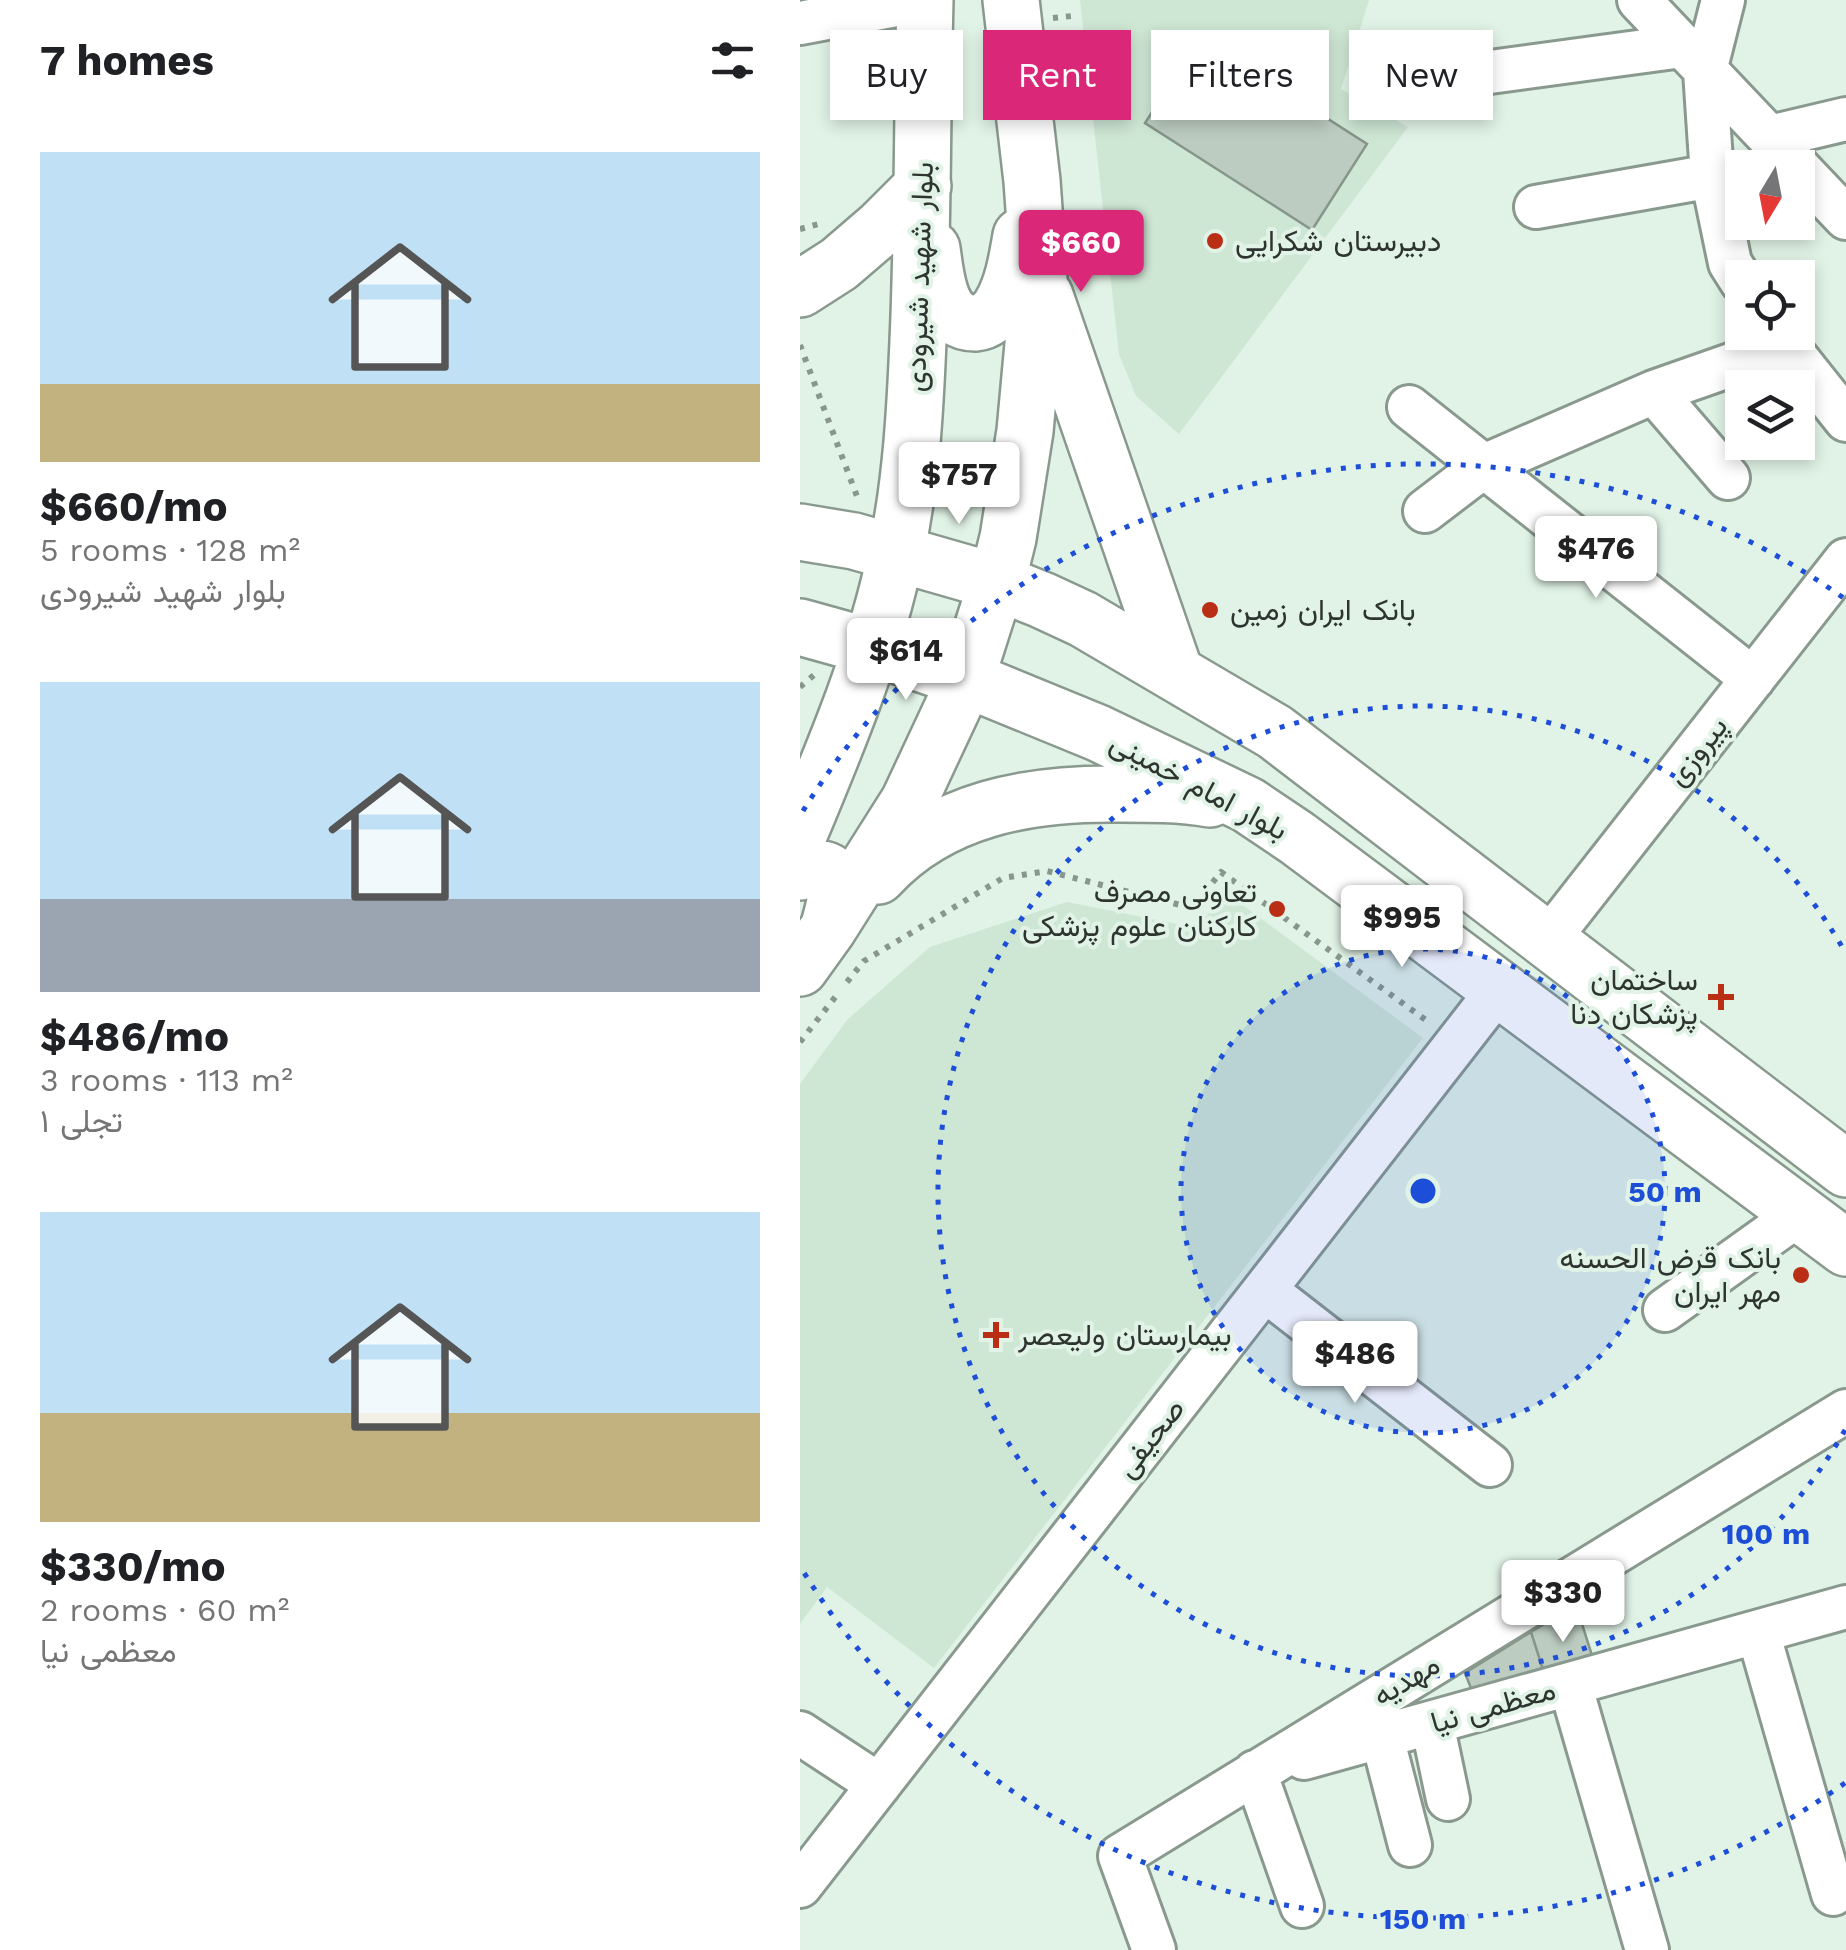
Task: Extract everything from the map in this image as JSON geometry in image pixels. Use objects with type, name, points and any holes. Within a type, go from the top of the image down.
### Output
[{"type":"main road","name":"بلوار شهید شیرودی","points":[[800,832],[872,647],[896,553],[914,418],[923,186],[924,0]]},
{"type":"main road","points":[[814,949],[909,800],[966,678],[1008,538],[1025,431],[1039,280],[1011,0]]},
{"type":"main road","points":[[923,186],[937,283],[946,308],[960,319],[976,323],[990,318],[1007,290],[1032,182]]},
{"type":"main road","points":[[800,289],[840,264],[923,186]]},
{"type":"main road","points":[[1039,280],[1175,672]]},
{"type":"main road","points":[[800,532],[896,553],[997,582],[1042,600],[1275,732],[1846,1169]]},
{"type":"main road","name":"بلوار امام خمینی","points":[[800,627],[966,678],[1098,733],[1248,805],[1846,1248]]},
{"type":"main road","points":[[814,949],[884,870],[925,836],[1002,804],[1050,796],[1117,794],[1200,797],[1248,805]]},
{"type":"main road","points":[[800,872],[815,868],[828,872],[837,882],[838,895],[814,949]]},
{"type":"street","points":[[800,23],[924,0]]},
{"type":"street","points":[[1638,0],[1846,218]]},
{"type":"street","points":[[1723,0],[1694,58],[1729,260]]},
{"type":"street","points":[[1493,75],[1694,58]]},
{"type":"street","points":[[1770,138],[1846,119]]},
{"type":"street","points":[[1536,206],[1712,176]]},
{"type":"street","points":[[1425,511],[1484,466],[1754,350]]},
{"type":"street","points":[[1789,350],[1846,420]]},
{"type":"street","points":[[1654,392],[1728,478]]},
{"type":"street","points":[[1409,407],[1753,679]]},
{"type":"street","name":"پیروزی","points":[[1547,941],[1846,561]]},
{"type":"street","name":"صحیفی","points":[[800,1886],[1499,989]]},
{"type":"street","points":[[1665,1310],[1800,1214]]},
{"type":"street","points":[[1265,1290],[1490,1465]]},
{"type":"street","name":"مهدیه","points":[[1154,1950],[1120,1856],[1838,1426]]},
{"type":"street","name":"معظمی نیا","points":[[1255,1772],[1846,1607]]},
{"type":"street","points":[[1758,1632],[1832,1894]]},
{"type":"street","points":[[1570,1684],[1647,1950]]},
{"type":"street","points":[[1432,1723],[1448,1799]]},
{"type":"street","points":[[800,1734],[879,1785]]},
{"type":"street","points":[[1382,1737],[1410,1845]]},
{"type":"street","points":[[1255,1772],[1302,1906]]},
{"type":"path","points":[[800,345],[862,510]]},
{"type":"path","points":[[800,1042],[864,961],[1003,878],[1047,871],[1192,908],[1221,872],[1457,1043]]},
{"type":"shaded area","name":"دبیرستان شکرایی","points":[[1080,0],[1369,0],[1360,30],[1349,30],[1349,64],[1341,89],[1349,94],[1349,120],[1396,120],[1408,127],[1179,434],[1136,396],[1119,354],[1093,120],[1131,120],[1131,30],[1083,30]]},
{"type":"shaded area","name":"بیمارستان ولیعصر","points":[[1225,892],[1423,1038],[934,1668],[827,1587],[800,1624],[800,1084],[847,1020],[930,947],[1067,902],[1197,928]]},
{"type":"building","points":[[1151,114],[1151,120],[1329,120],[1367,144],[1312,230],[1145,123]]},
{"type":"building","points":[[1576,1605],[1595,1665],[1546,1679],[1531,1632]]},
{"type":"building","points":[[1531,1632],[1546,1679],[1476,1701],[1465,1673]]},
{"type":"place","name":"دبیرستان شکرایی","points":[[1215,241]]},
{"type":"place","name":"بانک ایران زمین","points":[[1210,610]]},
{"type":"place","name":"تعاونی مصرف کارکنان علوم پزشکی","points":[[1277,909]]},
{"type":"place","name":"ساختمان پزشکان دنا","points":[[1721,997]]},
{"type":"place","name":"بانک قرض الحسنه مهر ایران","points":[[1801,1275]]},
{"type":"place","name":"بیمارستان ولیعصر","points":[[996,1335]]}]
